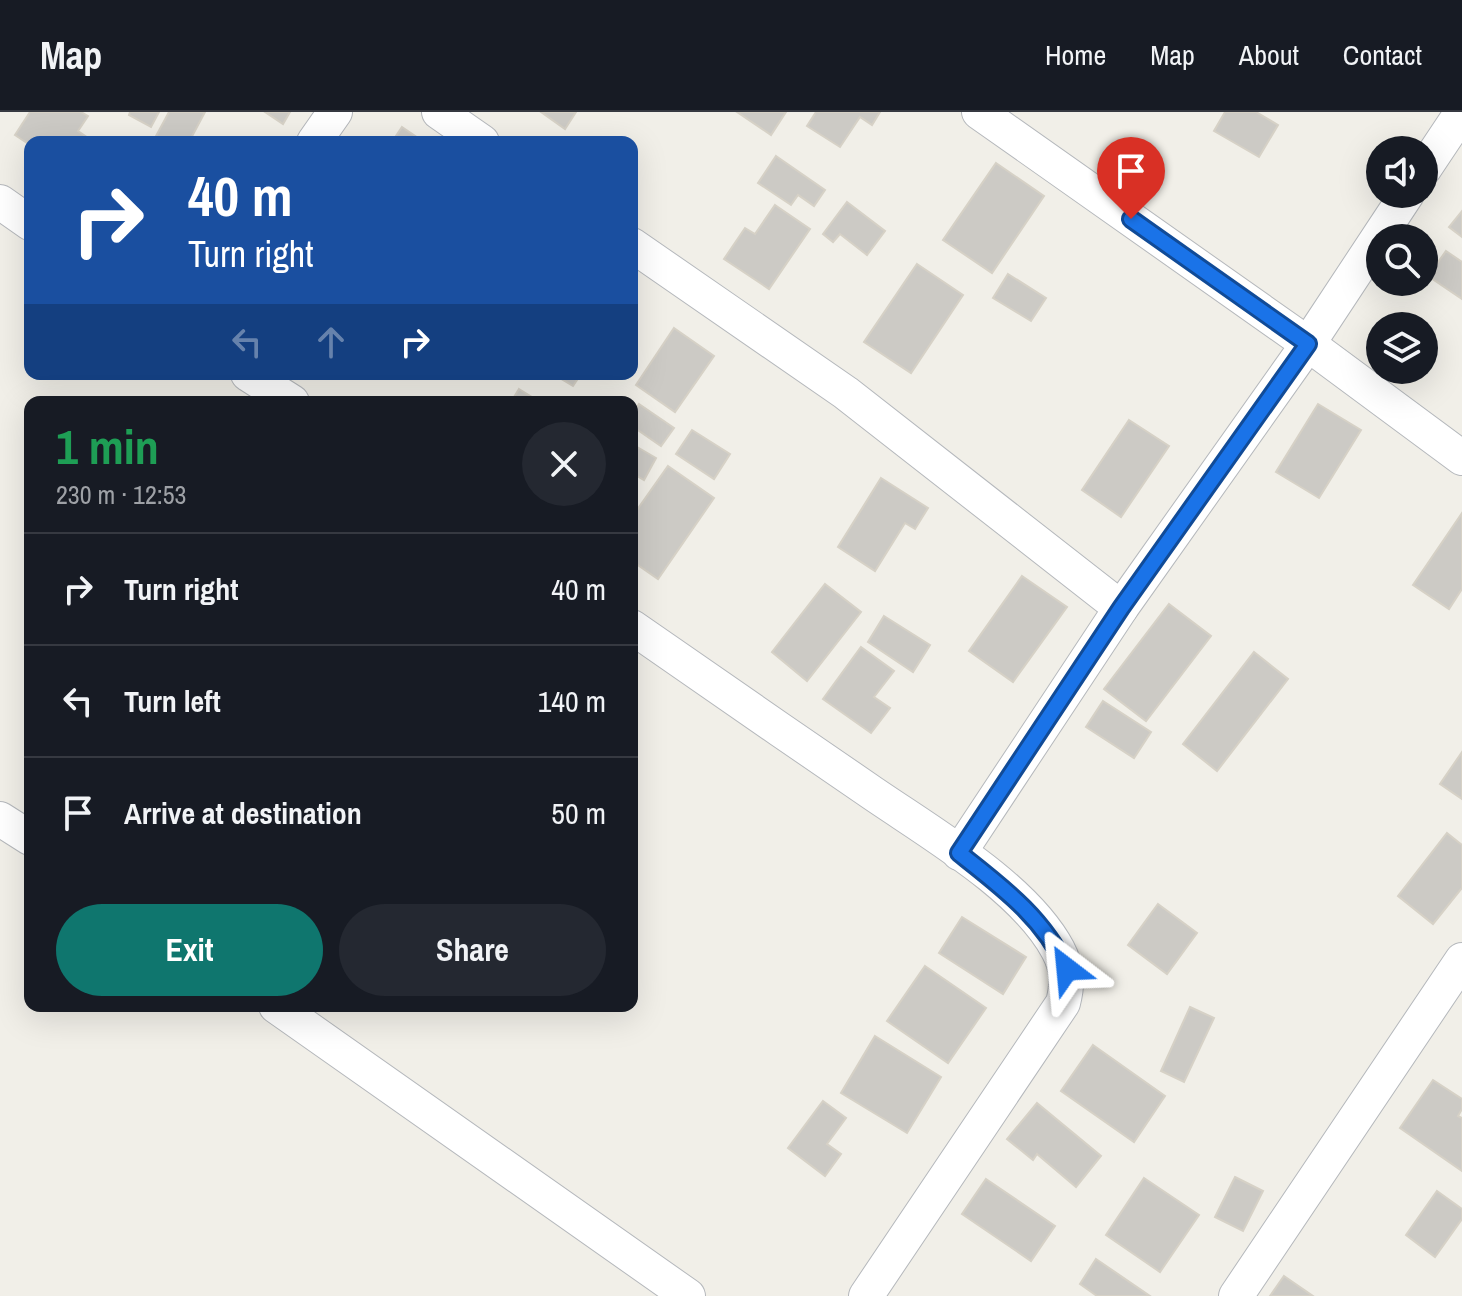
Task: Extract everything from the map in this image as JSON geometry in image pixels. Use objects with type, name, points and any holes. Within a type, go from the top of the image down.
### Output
[{"type":"street","points":[[318,136],[335,112]]},
{"type":"street","points":[[439,112],[473,136]]},
{"type":"street","points":[[979,112],[1308,344],[1462,458]]},
{"type":"street","points":[[1438,148],[1462,112]]},
{"type":"street","points":[[0,202],[24,219]]},
{"type":"street","points":[[959,853],[1121,608],[1308,344],[1398,208]]},
{"type":"street","points":[[638,249],[846,393],[1121,608]]},
{"type":"street","points":[[257,380],[283,396]]},
{"type":"street","points":[[638,631],[959,853],[1014,896],[1040,924],[1067,969],[1063,1003],[866,1296]]},
{"type":"street","points":[[0,819],[24,834]]},
{"type":"street","points":[[1236,1296],[1462,960]]},
{"type":"street","points":[[285,1012],[688,1296]]},
{"type":"building","points":[[30,112],[81,112],[88,116],[78,131],[85,136],[24,136],[24,141],[15,135]]},
{"type":"building","points":[[130,112],[159,112],[151,127],[129,115]]},
{"type":"building","points":[[169,112],[205,112],[192,136],[156,136]]},
{"type":"building","points":[[265,112],[290,112],[283,124]]},
{"type":"building","points":[[541,112],[576,112],[565,129]]},
{"type":"building","points":[[737,112],[786,112],[771,135]]},
{"type":"building","points":[[816,112],[880,112],[872,125],[860,117],[840,147],[807,126]]},
{"type":"building","points":[[1225,112],[1256,112],[1278,125],[1259,157],[1214,131]]},
{"type":"building","points":[[402,127],[415,136],[396,136]]},
{"type":"building","points":[[776,156],[825,190],[814,206],[798,195],[791,205],[758,183]]},
{"type":"building","points":[[996,163],[1044,196],[992,273],[943,240]]},
{"type":"building","points":[[847,202],[885,231],[867,255],[840,234],[833,242],[823,234]]},
{"type":"building","points":[[775,205],[810,229],[769,289],[724,259],[745,228],[755,234]]},
{"type":"building","points":[[1462,211],[1462,237],[1449,227]]},
{"type":"building","points":[[1446,251],[1462,262],[1462,299],[1438,283],[1438,262]]},
{"type":"building","points":[[917,264],[963,295],[911,373],[864,342]]},
{"type":"building","points":[[1008,274],[1046,298],[1031,321],[993,298]]},
{"type":"building","points":[[674,328],[714,356],[675,412],[636,385]]},
{"type":"building","points":[[563,380],[577,380],[573,386]]},
{"type":"building","points":[[519,389],[530,396],[515,396]]},
{"type":"building","points":[[1318,404],[1361,430],[1319,498],[1276,472]]},
{"type":"building","points":[[638,405],[674,428],[661,446],[638,430]]},
{"type":"building","points":[[1129,420],[1169,446],[1121,517],[1082,490]]},
{"type":"building","points":[[692,430],[730,454],[714,479],[676,454]]},
{"type":"building","points":[[638,448],[656,458],[644,480],[638,476]]},
{"type":"building","points":[[668,466],[714,498],[658,579],[638,565],[638,508]]},
{"type":"building","points":[[881,478],[928,508],[915,529],[905,523],[875,571],[838,547]]},
{"type":"building","points":[[1462,513],[1462,589],[1449,609],[1413,585]]},
{"type":"building","points":[[1022,576],[1067,607],[1013,682],[969,651]]},
{"type":"building","points":[[825,584],[861,612],[807,681],[772,652]]},
{"type":"building","points":[[1169,604],[1211,636],[1146,721],[1104,689]]},
{"type":"building","points":[[884,616],[930,645],[913,672],[868,642]]},
{"type":"building","points":[[861,647],[894,671],[874,697],[890,708],[871,733],[823,699]]},
{"type":"building","points":[[1254,652],[1288,679],[1217,771],[1183,744]]},
{"type":"building","points":[[1103,701],[1151,732],[1134,758],[1086,727]]},
{"type":"building","points":[[1462,752],[1462,799],[1440,784]]},
{"type":"building","points":[[1447,833],[1462,845],[1462,888],[1433,924],[1398,896]]},
{"type":"building","points":[[1158,904],[1197,933],[1167,974],[1128,945]]},
{"type":"building","points":[[962,917],[1026,957],[1003,994],[939,953]]},
{"type":"building","points":[[925,966],[986,1008],[948,1063],[887,1021]]},
{"type":"building","points":[[1190,1007],[1214,1018],[1184,1082],[1161,1071]]},
{"type":"building","points":[[875,1036],[941,1077],[907,1133],[841,1093]]},
{"type":"building","points":[[1093,1045],[1165,1096],[1134,1142],[1061,1091]]},
{"type":"building","points":[[1433,1080],[1462,1099],[1458,1116],[1462,1118],[1462,1171],[1400,1128]]},
{"type":"building","points":[[823,1101],[846,1118],[827,1144],[841,1154],[825,1176],[788,1148]]},
{"type":"building","points":[[1037,1103],[1101,1156],[1076,1187],[1037,1154],[1033,1160],[1007,1139]]},
{"type":"building","points":[[1235,1177],[1263,1191],[1243,1231],[1215,1217]]},
{"type":"building","points":[[1144,1178],[1199,1215],[1160,1272],[1106,1235]]},
{"type":"building","points":[[986,1179],[1055,1226],[1031,1261],[962,1214]]},
{"type":"building","points":[[1437,1191],[1462,1209],[1462,1219],[1435,1257],[1406,1235]]},
{"type":"building","points":[[1096,1259],[1150,1296],[1097,1296],[1080,1284]]},
{"type":"building","points":[[1284,1276],[1313,1296],[1270,1296]]},
{"type":"route","points":[[1067,969],[1040,924],[1014,896],[959,853],[1121,608],[1308,344],[1131,219]]}]
